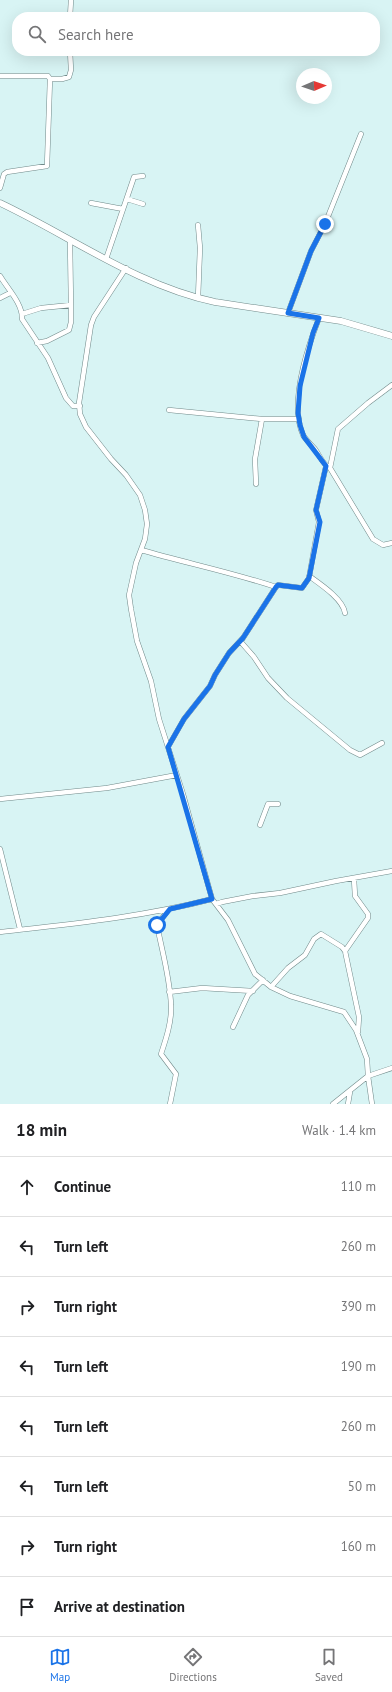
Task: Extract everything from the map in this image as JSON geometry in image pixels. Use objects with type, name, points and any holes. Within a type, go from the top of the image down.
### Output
[{"type":"street","points":[[70,12],[71,0]]},
{"type":"street","points":[[0,76],[40,75],[48,76],[50,79],[62,79],[69,77],[71,70],[70,56]]},
{"type":"street","points":[[0,188],[4,174],[7,172],[47,166],[50,79]]},
{"type":"street","points":[[288,313],[311,251],[325,224],[361,134]]},
{"type":"street","points":[[106,259],[134,177],[143,176]]},
{"type":"street","points":[[127,199],[143,204]]},
{"type":"street","points":[[0,203],[70,241],[161,286],[198,298],[341,321],[392,336]]},
{"type":"street","points":[[91,203],[123,209]]},
{"type":"street","points":[[198,226],[200,248],[198,298]]},
{"type":"street","points":[[37,343],[47,341],[69,330],[71,322],[70,241]]},
{"type":"street","points":[[126,268],[94,316],[91,325],[80,414],[86,426],[111,459],[126,475],[140,495],[145,510],[147,524],[129,595],[137,641],[151,681],[159,719],[177,775],[212,899],[228,920],[255,974],[271,987],[306,1002],[344,1012],[358,1034],[367,1059],[372,1104]]},
{"type":"street","points":[[0,276],[22,314],[22,320],[48,358],[66,398],[73,406],[80,406]]},
{"type":"street","points":[[0,298],[10,293]]},
{"type":"street","points":[[22,314],[41,308],[71,305]]},
{"type":"street","points":[[319,318],[313,333],[298,400],[299,419],[304,437],[328,467],[373,539],[383,545],[392,544]]},
{"type":"street","points":[[141,550],[212,570],[237,574],[276,587],[278,585],[302,588],[309,576],[320,522],[316,510],[338,429],[368,403],[392,385]]},
{"type":"street","points":[[169,410],[262,419],[299,419]]},
{"type":"street","points":[[256,484],[255,459],[262,419]]},
{"type":"street","points":[[309,576],[330,592],[341,603],[345,613]]},
{"type":"street","points":[[168,747],[184,719],[210,686],[229,653],[240,641],[276,587]]},
{"type":"street","points":[[240,641],[254,657],[268,678],[287,698],[350,750],[360,754],[382,742]]},
{"type":"street","points":[[0,799],[107,788],[177,775]]},
{"type":"street","points":[[260,825],[268,804],[278,804]]},
{"type":"street","points":[[0,849],[20,929]]},
{"type":"street","points":[[216,904],[245,897],[280,893],[392,871]]},
{"type":"street","points":[[345,951],[368,918],[368,914],[355,896],[354,879]]},
{"type":"street","points":[[0,932],[96,921],[170,909],[212,899]]},
{"type":"street","points":[[170,909],[157,925],[171,1006],[166,1038],[161,1054],[176,1074],[170,1104]]},
{"type":"street","points":[[271,987],[288,968],[304,955],[309,946],[319,934],[321,934],[342,947],[345,951],[359,1017],[358,1034]]},
{"type":"street","points":[[233,1027],[248,995],[263,980]]},
{"type":"street","points":[[169,992],[202,988],[253,991]]},
{"type":"street","points":[[333,1104],[350,1092],[368,1076],[392,1068]]},
{"type":"street","points":[[348,1104],[350,1092]]},
{"type":"route","points":[[157,925],[170,909],[212,899],[183,794],[168,747],[184,719],[210,686],[229,653],[243,638],[276,587],[278,585],[302,588],[309,578],[320,522],[316,515],[316,510],[326,466],[304,437],[298,413],[298,400],[313,333],[319,318],[288,313],[311,251],[325,224]]}]
